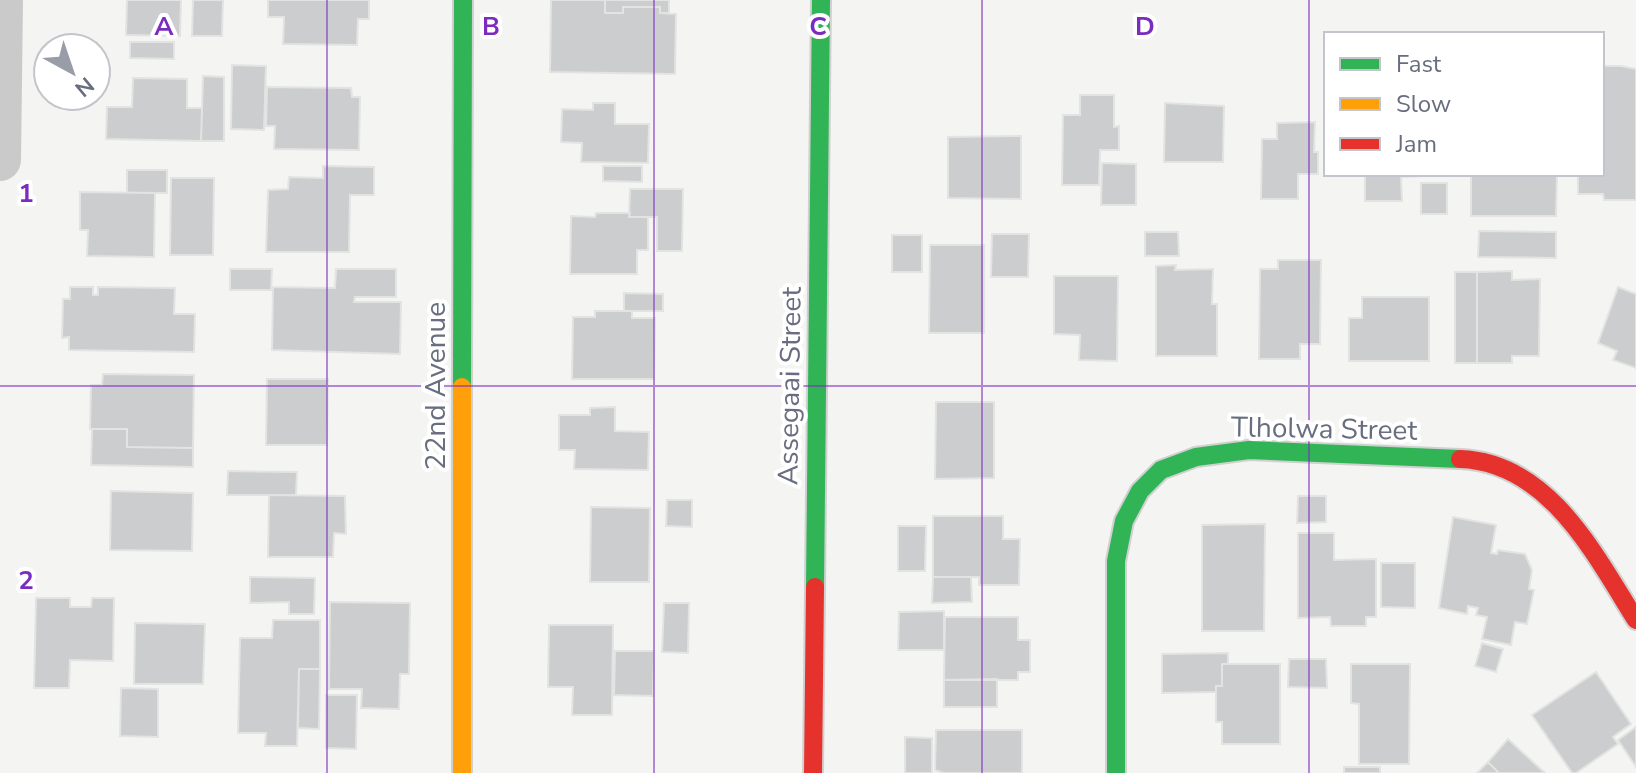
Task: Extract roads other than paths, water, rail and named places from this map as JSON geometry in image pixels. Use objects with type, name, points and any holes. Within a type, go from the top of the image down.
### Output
[{"type":"street","points":[[0,160],[2,0]]},
{"type":"street","name":"22nd Avenue","points":[[462,773],[463,0]]},
{"type":"street","name":"Assegaai Street","points":[[813,773],[821,0]]},
{"type":"street","name":"Tlholwa Street","points":[[1116,773],[1116,561],[1124,521],[1140,491],[1161,470],[1196,457],[1249,450],[1467,459],[1509,471],[1547,496],[1577,527],[1636,620]]}]
